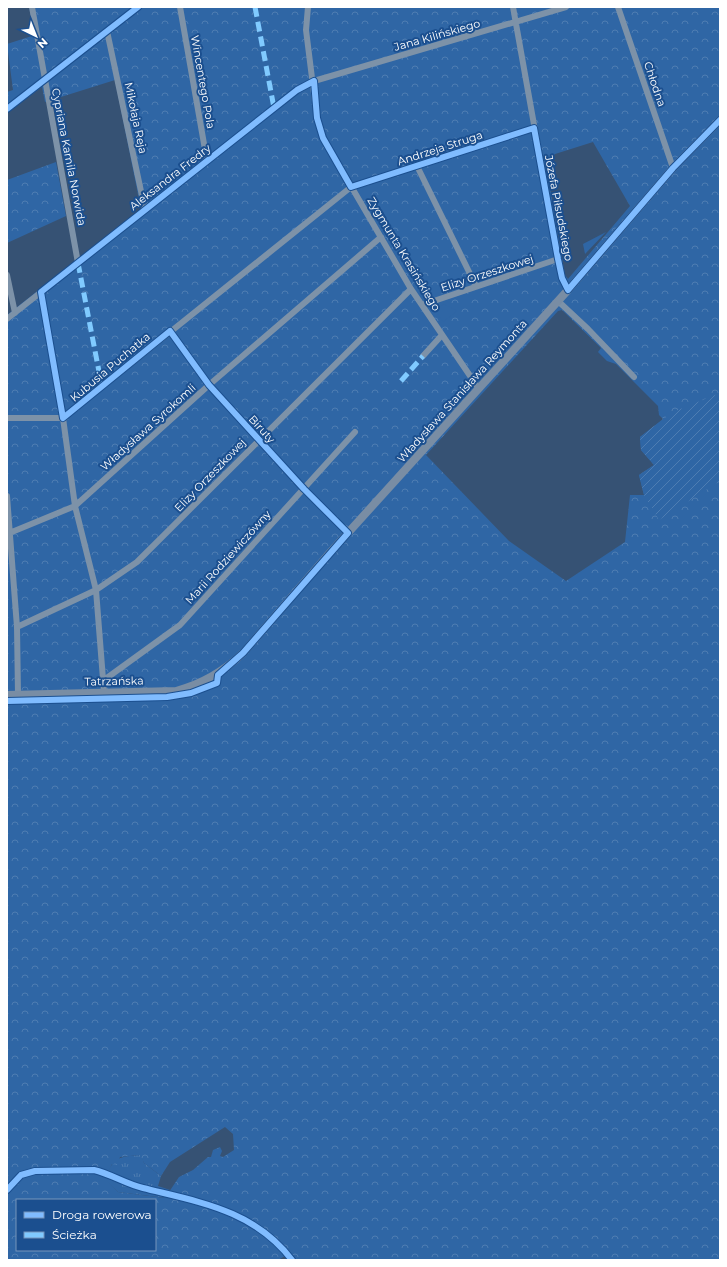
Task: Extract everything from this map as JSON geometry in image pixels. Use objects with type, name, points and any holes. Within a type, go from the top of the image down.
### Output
[{"type":"street","name":"Cypriana Kamila Norwida","points":[[32,7],[44,81],[78,263]]},
{"type":"street","points":[[7,109],[138,7]]},
{"type":"street","name":"Wincentego Pola","points":[[180,7],[207,161]]},
{"type":"street","name":"Zygmunta Krasińskiego","points":[[308,7],[306,30],[314,81],[317,118],[323,138],[411,289],[479,389]]},
{"type":"street","name":"Józefa Piłsudskiego","points":[[513,7],[558,260],[562,278],[568,290]]},
{"type":"street","name":"Jana Kilińskiego","points":[[314,81],[566,7]]},
{"type":"street","name":"Chłodna","points":[[618,7],[673,168]]},
{"type":"street","name":"Mikołaja Reja","points":[[108,31],[145,210]]},
{"type":"street","name":"Aleksandra Fredry","points":[[7,319],[297,90],[314,81]]},
{"type":"street","name":"Władysława Stanisława Reymonta","points":[[218,674],[243,653],[348,533],[568,290],[673,168],[720,120]]},
{"type":"street","name":"Andrzeja Struga","points":[[351,187],[534,128]]},
{"type":"street","points":[[417,166],[476,286]]},
{"type":"street","name":"Kubusia Puchatka","points":[[63,418],[351,187]]},
{"type":"street","name":"Władysława Syrokomli","points":[[9,533],[75,506],[209,385],[381,237]]},
{"type":"street","name":"Elizy Orzeszkowej","points":[[422,305],[558,260]]},
{"type":"street","points":[[7,275],[15,313]]},
{"type":"street","name":"Elizy Orzeszkowej","points":[[17,627],[96,590],[142,557],[169,532],[258,440],[411,289]]},
{"type":"street","points":[[41,292],[63,418],[75,506],[96,590],[104,692]]},
{"type":"street","points":[[558,301],[588,329],[634,377]]},
{"type":"street","name":"Biruty","points":[[170,331],[209,385],[304,489],[348,533]]},
{"type":"street","points":[[423,356],[442,335]]},
{"type":"street","points":[[7,418],[63,418]]},
{"type":"street","name":"Marii Rodziewiczówny","points":[[104,680],[180,625],[355,432]]},
{"type":"street","points":[[7,496],[17,627],[18,695]]},
{"type":"street","name":"Tatrzańska","points":[[7,695],[176,691],[201,683],[218,674]]},
{"type":"green space","points":[[29,7],[720,7],[720,1260],[288,1260],[285,1256],[278,1260],[7,1260],[7,315],[141,209],[115,80],[45,102],[42,87],[7,113],[7,92],[13,90],[7,44],[35,35]],"holes":[[[593,142],[630,206],[568,279],[565,275],[546,164],[555,154]],[[562,310],[601,348],[598,352],[607,361],[616,364],[658,406],[659,415],[663,419],[640,437],[641,450],[654,465],[639,475],[644,495],[630,495],[625,542],[566,581],[509,541],[426,455],[558,311]],[[225,1127],[233,1134],[234,1150],[223,1157],[220,1156],[222,1151],[220,1147],[213,1150],[211,1157],[208,1157],[193,1170],[179,1177],[165,1198],[118,1192],[105,1179],[112,1164],[117,1165],[120,1157],[140,1155],[144,1163],[161,1176],[170,1162]]]},
{"type":"green space","points":[[56,162],[66,216],[7,243],[7,180]]},
{"type":"green space","points":[[606,232],[585,254],[583,244]]},
{"type":"green space","points":[[444,304],[457,311],[443,322],[435,310]]},
{"type":"green space","points":[[720,393],[720,481],[659,520],[644,495],[639,475],[654,465],[641,450],[640,437],[673,412]]},
{"type":"green space","points":[[141,1155],[144,1163],[161,1176],[158,1186],[170,1190],[166,1198],[118,1192],[104,1179],[111,1166],[117,1160],[126,1156]]},
{"type":"marked path","points":[[255,7],[274,108]]},
{"type":"marked path","points":[[78,263],[102,387]]},
{"type":"marked path","points":[[401,381],[423,356]]},
{"type":"cycle path","points":[[7,109],[138,7]]},
{"type":"cycle path","points":[[7,701],[167,697],[191,693],[217,683],[218,675],[243,653],[348,533],[304,489],[209,385],[170,331],[63,418],[41,292],[297,90],[314,81],[317,118],[323,138],[351,187],[534,128],[558,259],[562,278],[568,290],[673,168],[720,120]]},
{"type":"cycle path","points":[[7,1190],[21,1175],[35,1171],[94,1170],[137,1186],[224,1210],[261,1230],[277,1243],[292,1260]]}]
